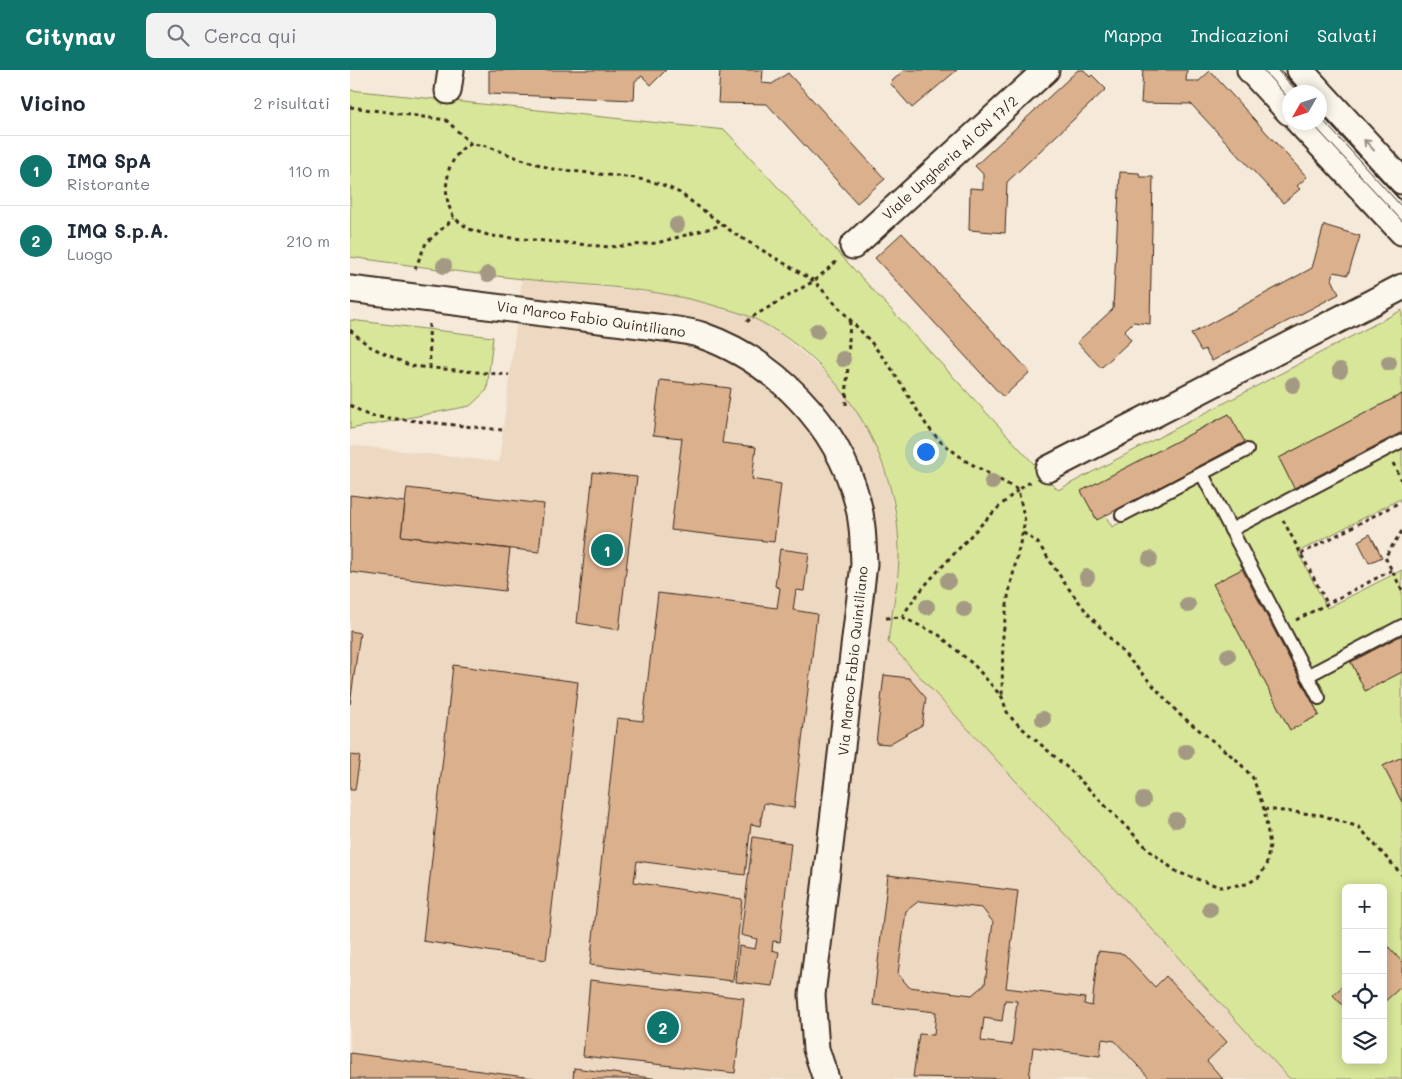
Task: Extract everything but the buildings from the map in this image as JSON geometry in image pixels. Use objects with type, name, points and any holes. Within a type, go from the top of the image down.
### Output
[{"type":"street","name":"Viale Ungheria Al CN 17/2","points":[[853,246],[1046,70]]},
{"type":"street","points":[[1250,70],[1282,104]]},
{"type":"street","points":[[1300,70],[1402,181]]},
{"type":"street","points":[[1306,130],[1402,232]]},
{"type":"street","points":[[1048,469],[1402,287]]},
{"type":"street","name":"Via Marco Fabio Quintiliano","points":[[350,288],[664,328],[700,335],[731,348],[787,386],[813,412],[831,437],[848,470],[858,500],[863,532],[864,564],[812,995],[816,1049],[825,1079]]},
{"type":"lane","points":[[1270,70],[1284,85]]},
{"type":"lane","points":[[1326,130],[1402,212]]},
{"type":"lane","points":[[1231,530],[1402,441]]},
{"type":"lane","points":[[1122,516],[1247,450]]},
{"type":"lane","points":[[1202,474],[1319,698]]},
{"type":"lane","points":[[1307,676],[1402,626]]},
{"type":"path","points":[[350,107],[446,120],[471,144]]},
{"type":"path","points":[[723,225],[657,243],[610,247],[491,236],[469,229],[454,218],[448,204],[446,188],[449,168],[455,157],[464,147],[471,144],[487,146],[515,158],[553,168],[635,178],[661,184],[680,193],[723,225],[814,281],[850,319],[891,368],[927,426],[942,442],[966,461],[1018,490],[1025,521],[1022,532],[1008,597],[1004,635],[1002,697],[1007,712],[1014,721],[1070,770],[1151,852],[1177,872],[1220,887],[1247,884],[1259,877],[1266,866],[1270,845],[1264,809],[1253,778],[1238,761],[1180,714],[1089,615],[1038,543],[1022,532]]},
{"type":"path","points":[[415,269],[426,243],[454,218]]},
{"type":"path","points":[[747,322],[752,317],[814,281],[853,246]]},
{"type":"path","points":[[846,405],[850,319]]},
{"type":"path","points":[[429,324],[430,367]]},
{"type":"path","points":[[350,330],[370,346],[411,366],[509,375]]},
{"type":"path","points":[[350,405],[369,416],[502,430]]},
{"type":"path","points":[[902,617],[911,602],[1000,504],[1048,469]]},
{"type":"path","points":[[1301,554],[1402,501]]},
{"type":"path","points":[[1276,506],[1327,604]]},
{"type":"path","points":[[1402,531],[1385,557],[1402,590]]},
{"type":"path","points":[[1282,627],[1392,570]]},
{"type":"path","points":[[886,618],[902,617],[939,634],[974,665],[1002,697]]},
{"type":"path","points":[[1264,809],[1321,815],[1359,827],[1402,875]]},
{"type":"shaded area","points":[[522,279],[682,296],[752,317],[785,338],[828,375],[859,412],[872,435],[889,486],[898,533],[899,560],[888,642],[1290,1079],[350,1079],[350,445],[499,462]]},
{"type":"green space","points":[[350,90],[725,130],[1058,490],[1402,310],[1402,394],[1279,458],[1296,491],[1234,524],[1209,477],[1251,454],[1229,414],[1082,491],[1096,519],[1105,515],[1112,527],[1201,480],[1246,567],[1214,584],[1290,730],[1319,715],[1314,704],[1325,698],[1314,677],[1349,659],[1366,691],[1402,672],[1402,757],[1383,766],[1402,802],[1402,1079],[1290,1079],[888,642],[899,559],[897,522],[890,486],[877,451],[861,418],[839,387],[814,360],[785,337],[753,318],[695,300],[622,288],[480,274],[350,257]]},
{"type":"green space","points":[[350,320],[493,337],[487,390],[470,406],[350,429]]},
{"type":"green space","points":[[1402,446],[1402,498],[1298,552],[1327,608],[1402,570],[1402,622],[1310,670],[1238,532]]},
{"type":"tram line","points":[[1263,70],[1282,91]]},
{"type":"tram line","points":[[1277,70],[1291,85]]},
{"type":"tram line","points":[[1327,125],[1402,207]]},
{"type":"tram line","points":[[1318,130],[1402,221]]},
{"type":"place","name":"IMQ SpA","points":[[607,550]]},
{"type":"place","name":"IMQ S.p.A.","points":[[663,1027]]}]
